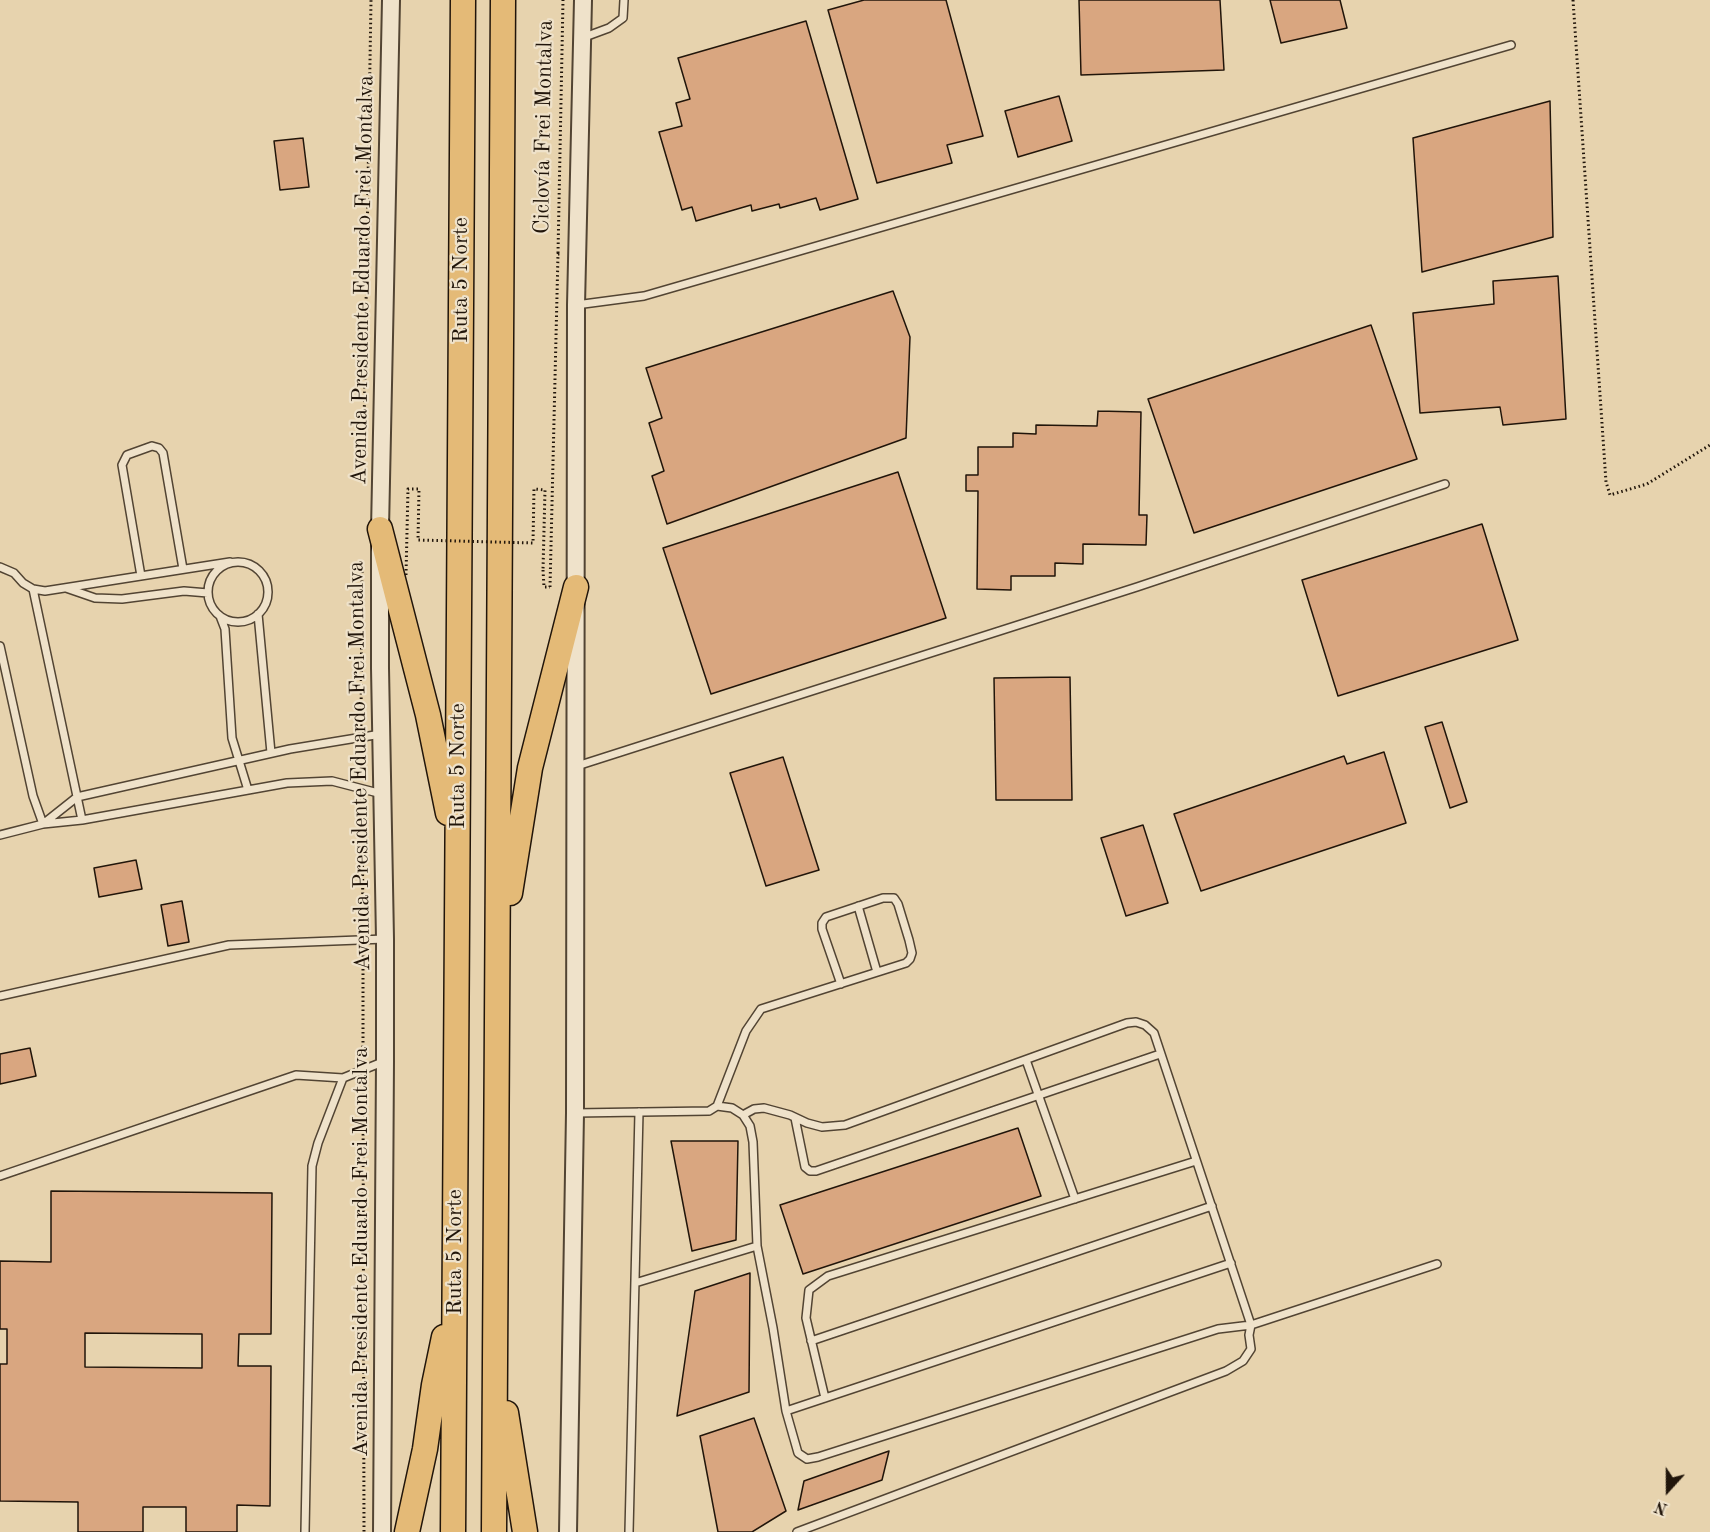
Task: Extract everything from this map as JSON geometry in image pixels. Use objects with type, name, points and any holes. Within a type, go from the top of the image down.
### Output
[{"type":"highway","name":"Ruta 5 Norte","points":[[453,1532],[463,0]]},
{"type":"highway","name":"Ruta 5 Norte","points":[[494,1532],[503,0]]},
{"type":"highway","points":[[380,529],[428,715],[458,862]]},
{"type":"highway","points":[[498,964],[530,768],[576,587]]},
{"type":"highway","points":[[407,1532],[439,1358],[454,1294]]},
{"type":"highway","points":[[495,1365],[508,1424],[525,1532]]},
{"type":"street","name":"Avenida Presidente Eduardo Frei Montalva","points":[[382,1532],[385,939],[380,529],[391,0]]},
{"type":"street","points":[[568,1532],[575,1113],[576,305],[582,38],[585,4]]},
{"type":"lane","points":[[582,38],[609,28],[622,18],[624,0]]},
{"type":"lane","points":[[576,305],[644,296],[1511,45]]},
{"type":"lane","points":[[141,576],[122,465],[127,455],[152,446],[159,448],[163,453],[183,569]]},
{"type":"lane","points":[[576,766],[1137,587],[1445,484]]},
{"type":"lane","points":[[230,562],[218,569],[210,580],[208,593],[211,606],[220,616],[225,629],[232,738],[248,790]]},
{"type":"lane","points":[[0,567],[14,573],[23,583],[33,589],[45,591],[230,562],[243,562],[256,567],[265,577],[269,590],[266,603],[258,614],[247,621],[233,621],[220,616]]},
{"type":"lane","points":[[64,587],[95,598],[122,599],[184,591],[208,593]]},
{"type":"lane","points":[[33,589],[82,820]]},
{"type":"lane","points":[[258,614],[271,753]]},
{"type":"lane","points":[[0,646],[33,796],[43,824]]},
{"type":"lane","points":[[43,824],[77,797],[271,753],[381,734]]},
{"type":"lane","points":[[0,835],[43,824],[82,820],[287,783],[332,781],[382,794]]},
{"type":"lane","points":[[575,1113],[709,1111],[717,1106],[746,1031],[761,1009],[841,984],[906,963],[910,959],[912,953],[909,940],[894,898],[883,898],[826,917],[822,923],[841,984]]},
{"type":"lane","points":[[858,906],[877,972]]},
{"type":"lane","points":[[0,996],[229,945],[385,939]]},
{"type":"lane","points":[[743,1115],[754,1109],[764,1108],[822,1127],[845,1125],[1127,1023],[1136,1022],[1145,1025],[1154,1033],[1251,1325],[1251,1349],[1243,1361],[1226,1371],[797,1532]]},
{"type":"lane","points":[[795,1118],[805,1167],[810,1171],[816,1171],[1160,1054]]},
{"type":"lane","points":[[1026,1060],[1075,1199]]},
{"type":"lane","points":[[0,1176],[296,1075],[343,1078],[385,1061]]},
{"type":"lane","points":[[304,1532],[312,1166],[318,1143],[343,1078]]},
{"type":"lane","points":[[717,1106],[732,1108],[743,1115],[750,1126],[753,1142],[757,1246],[786,1411],[798,1453],[807,1459],[1218,1329],[1251,1325],[1437,1264]]},
{"type":"lane","points":[[629,1532],[639,1112]]},
{"type":"lane","points":[[825,1398],[806,1318],[809,1290],[828,1276],[1196,1161]]},
{"type":"lane","points":[[811,1341],[1212,1206]]},
{"type":"lane","points":[[635,1283],[757,1246]]},
{"type":"lane","points":[[786,1411],[1231,1263]]},
{"type":"path","name":"Ciclovía Frei Montalva","points":[[550,587],[563,0]]},
{"type":"path","points":[[1572,0],[1606,482],[1610,495],[1647,483],[1710,445]]},
{"type":"path","points":[[558,254],[578,253]]},
{"type":"path","points":[[406,575],[408,489],[419,489],[418,540],[533,543],[534,489],[545,490],[544,587],[576,587]]},
{"type":"building","points":[[864,0],[946,0],[983,136],[947,145],[952,163],[877,183],[828,10]]},
{"type":"building","points":[[1079,0],[1220,0],[1224,70],[1081,75]]},
{"type":"building","points":[[1270,0],[1340,0],[1347,28],[1281,43]]},
{"type":"building","points":[[806,21],[858,199],[820,210],[816,198],[780,208],[779,204],[752,211],[751,205],[696,221],[692,207],[682,210],[659,132],[682,126],[676,103],[690,99],[678,58]]},
{"type":"building","points":[[1059,96],[1072,141],[1018,157],[1005,111]]},
{"type":"building","points":[[1550,101],[1553,237],[1422,272],[1413,138]]},
{"type":"building","points":[[303,138],[309,187],[280,190],[274,141]]},
{"type":"building","points":[[1558,276],[1566,419],[1503,425],[1500,407],[1420,413],[1413,313],[1494,304],[1493,281]]},
{"type":"building","points":[[893,291],[910,337],[906,438],[667,524],[652,476],[664,471],[649,423],[662,418],[646,368]]},
{"type":"building","points":[[1371,325],[1417,459],[1194,533],[1148,399]]},
{"type":"building","points":[[1098,411],[1141,412],[1139,515],[1147,515],[1146,545],[1083,544],[1083,564],[1055,563],[1055,576],[1011,576],[1011,590],[977,589],[978,491],[966,491],[966,475],[978,475],[978,447],[1013,447],[1013,433],[1036,434],[1036,425],[1097,426]]},
{"type":"building","points":[[898,472],[946,618],[711,694],[663,548]]},
{"type":"building","points":[[1482,524],[1518,640],[1338,696],[1302,580]]},
{"type":"building","points":[[1070,677],[1072,800],[996,800],[994,678]]},
{"type":"building","points":[[1442,722],[1467,802],[1450,808],[1425,727]]},
{"type":"building","points":[[1384,752],[1406,823],[1201,891],[1174,814],[1344,756],[1347,764]]},
{"type":"building","points":[[783,757],[819,870],[766,886],[730,773]]},
{"type":"building","points":[[1143,825],[1168,903],[1126,916],[1101,838]]},
{"type":"building","points":[[136,860],[142,889],[99,897],[94,868]]},
{"type":"building","points":[[182,901],[189,942],[168,946],[161,905]]},
{"type":"building","points":[[30,1048],[36,1076],[0,1084],[0,1054]]},
{"type":"building","points":[[1018,1128],[1041,1196],[803,1274],[780,1205]]},
{"type":"building","points":[[671,1141],[738,1141],[736,1240],[692,1251]]},
{"type":"building","points":[[51,1191],[272,1193],[271,1334],[239,1334],[238,1366],[271,1366],[270,1506],[237,1505],[237,1532],[186,1532],[186,1507],[143,1507],[143,1532],[78,1532],[78,1502],[0,1501],[0,1364],[7,1364],[7,1329],[0,1329],[0,1261],[51,1262]],"holes":[[[85,1333],[202,1334],[202,1368],[85,1367]]]},
{"type":"building","points":[[750,1273],[749,1392],[677,1416],[695,1291]]},
{"type":"building","points":[[754,1418],[786,1511],[752,1532],[718,1532],[700,1436]]},
{"type":"building","points":[[889,1451],[882,1480],[798,1510],[804,1481]]}]
